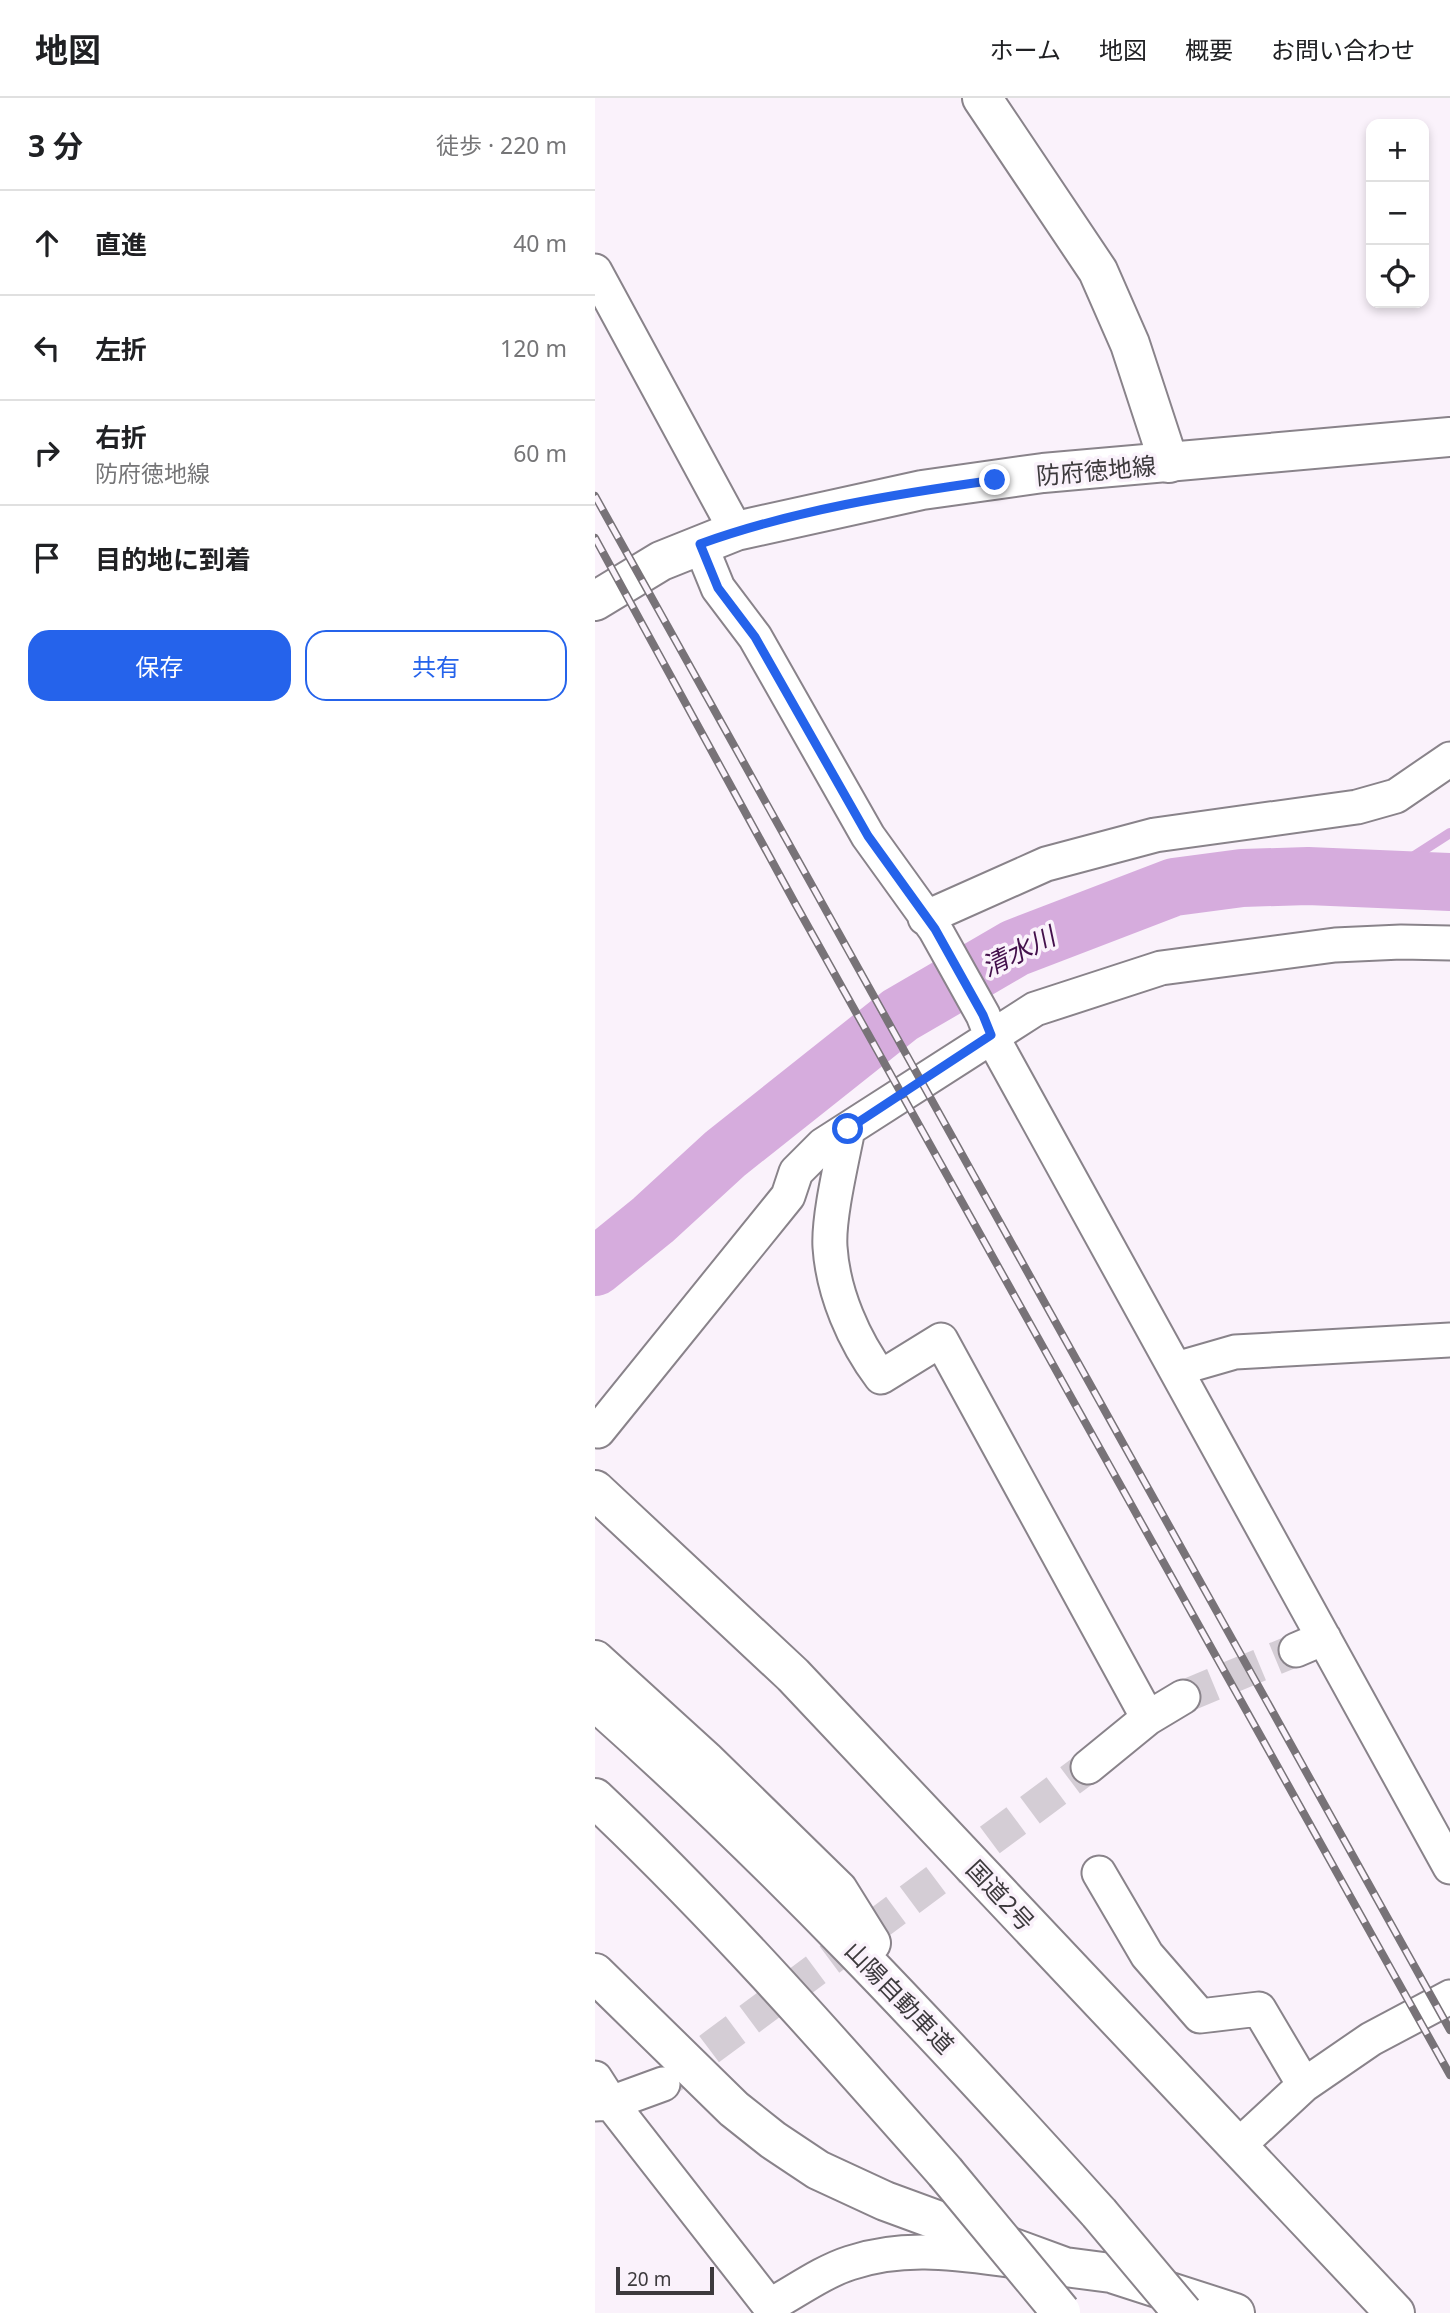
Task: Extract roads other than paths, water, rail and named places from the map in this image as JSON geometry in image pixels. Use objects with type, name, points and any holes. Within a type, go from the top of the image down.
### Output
[{"type":"main road","points":[[982,98],[1098,271],[1130,344],[1169,463]]},
{"type":"main road","name":"防府徳地線","points":[[595,601],[661,561],[736,531],[922,491],[1043,473],[1450,437]]},
{"type":"main road","name":"国道2号","points":[[595,1490],[793,1675],[1395,2313]]},
{"type":"main road","points":[[595,1660],[706,1761],[838,1890],[912,2007]]},
{"type":"main road","name":"山陽自動車道","points":[[595,1700],[674,1772],[912,2007],[1099,2213],[1183,2313]]},
{"type":"main road","points":[[595,1798],[641,1842],[800,2009],[946,2172],[1061,2313]]},
{"type":"main road","points":[[595,1806],[641,1842]]},
{"type":"main road","points":[[595,1973],[734,2109],[773,2140],[818,2170],[885,2201],[1065,2267],[1111,2273],[1235,2313]]},
{"type":"street","points":[[595,271],[736,531]]},
{"type":"street","points":[[700,544],[718,588],[755,637],[868,836],[930,924],[1176,1369],[1310,1644],[1450,1867]]},
{"type":"street","points":[[930,924],[1046,864],[1155,835],[1357,807],[1396,796],[1450,759]]},
{"type":"street","points":[[598,1431],[788,1196],[796,1172],[823,1145],[987,1025],[1161,968],[1335,945],[1450,943]]},
{"type":"street","points":[[848,1129],[829,1247],[839,1297],[864,1354],[881,1377],[941,1340],[1148,1718]]},
{"type":"street","points":[[1176,1369],[1235,1352],[1450,1340]]},
{"type":"street","points":[[1088,1767],[1148,1718],[1183,1697]]},
{"type":"street","points":[[1100,1873],[1147,1955],[1200,2016],[1259,2009],[1304,2085]]},
{"type":"street","points":[[1237,2147],[1304,2085],[1371,2039],[1450,1997]]},
{"type":"street","points":[[663,2084],[600,2095],[772,2310],[847,2264],[888,2252],[926,2250],[1065,2267]]},
{"type":"waterway","points":[[1380,878],[1450,833]]},
{"type":"waterway","name":"清水川","points":[[595,1267],[653,1220],[725,1154],[900,1015],[1015,948],[1174,887],[1242,878],[1308,876],[1450,882]]},
{"type":"tunnel","points":[[1183,1697],[1296,1650]]},
{"type":"tunnel","points":[[669,2079],[1088,1767]]},
{"type":"railway","points":[[595,496],[1450,2030]]},
{"type":"railway","points":[[595,538],[796,905],[1450,2075]]}]
